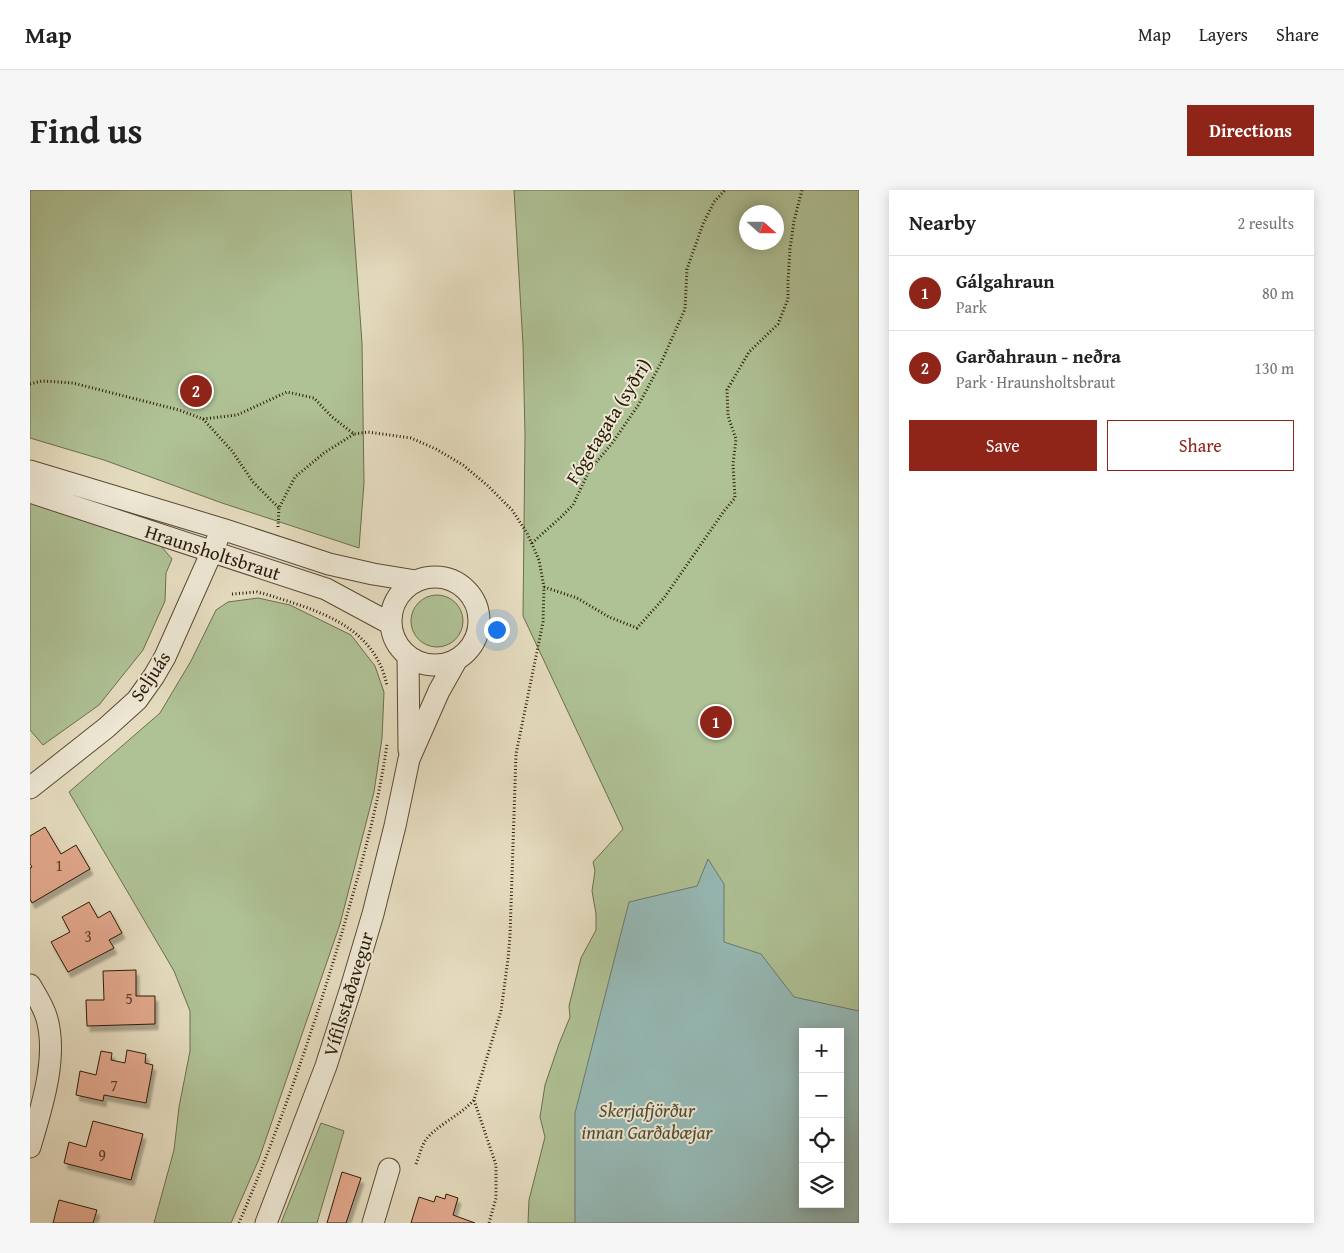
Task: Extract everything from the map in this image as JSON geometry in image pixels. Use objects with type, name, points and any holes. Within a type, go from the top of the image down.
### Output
[{"type":"street","name":"Hraunsholtsbraut","points":[[30,471],[222,529],[329,564]]},
{"type":"street","name":"Hraunsholtsbraut","points":[[30,492],[326,588],[391,624]]},
{"type":"street","name":"Seljuás","points":[[30,788],[106,728],[137,700],[165,657],[222,529]]},
{"type":"street","name":"Vífilsstaðavegur","points":[[266,1223],[326,1066],[351,988],[373,914],[395,826],[409,759],[439,691],[457,659],[471,646],[479,628],[478,609],[475,600],[462,585],[444,577],[435,576],[416,581],[329,564]]},
{"type":"street","points":[[416,581],[407,586],[394,603],[391,624],[394,636],[408,656],[417,661],[437,665],[457,659]]},
{"type":"street","name":"Vífilsstaðavegur","points":[[408,656],[409,759]]},
{"type":"street","points":[[30,985],[47,1019],[50,1043],[48,1076],[30,1147]]},
{"type":"street","points":[[373,1223],[389,1169]]},
{"type":"path","name":"Fógetagata (syðri)","points":[[532,543],[562,517],[572,505],[590,471],[614,442],[661,363],[685,309],[687,269],[703,224],[714,202],[725,190]]},
{"type":"path","points":[[544,588],[577,598],[609,617],[637,628],[664,598],[735,498],[733,464],[736,439],[728,416],[727,390],[749,352],[778,324],[788,299],[790,249],[794,221],[802,190]]},
{"type":"path","points":[[203,419],[232,451],[253,482],[279,508]]},
{"type":"path","points":[[278,530],[279,508],[295,477],[324,453],[354,434]]},
{"type":"path","points":[[232,594],[257,592],[265,594],[344,624],[371,648],[380,664],[387,688]]},
{"type":"path","points":[[239,1223],[286,1107],[320,1006],[380,788],[388,738]]},
{"type":"path","points":[[416,1164],[426,1140],[435,1131],[466,1109],[474,1100]]},
{"type":"green space","points":[[30,190],[351,190],[362,343],[364,483],[359,548],[222,503],[104,460],[30,438]]},
{"type":"green space","points":[[514,190],[859,190],[859,1223],[528,1223],[529,1200],[545,1137],[540,1117],[545,1085],[570,1017],[569,1006],[581,958],[596,930],[596,914],[592,891],[595,871],[593,862],[623,829],[523,616],[525,435],[523,345]]},
{"type":"green space","points":[[30,502],[156,540],[172,559],[166,573],[165,601],[143,650],[99,705],[43,745],[30,730]]},
{"type":"green space","points":[[437,595],[451,599],[459,607],[463,621],[459,635],[451,643],[437,647],[423,643],[415,635],[411,621],[415,607],[423,599]]},
{"type":"green space","points":[[258,598],[290,605],[351,635],[375,666],[384,692],[382,738],[374,792],[340,924],[259,1159],[231,1223],[154,1223],[174,1150],[179,1107],[190,1051],[190,1011],[174,971],[69,792],[160,713],[191,661],[216,610],[228,602]]},
{"type":"green space","points":[[321,1123],[344,1131],[317,1223],[281,1223]]},
{"type":"water","name":"Skerjafjörður innan Garðabæjar","points":[[708,859],[724,884],[724,942],[761,954],[794,997],[859,1011],[859,1223],[575,1223],[575,1113],[629,902],[697,886]]},
{"type":"building","points":[[45,827],[61,854],[76,845],[90,869],[32,903],[30,899],[30,868],[32,867],[30,864],[30,836]]},
{"type":"building","points":[[89,902],[98,918],[110,911],[122,933],[109,940],[114,948],[68,972],[51,942],[70,932],[62,917]]},
{"type":"building","points":[[136,970],[136,996],[155,996],[155,1024],[87,1026],[86,1000],[104,1000],[103,971]]},
{"type":"building","points":[[127,1050],[146,1054],[145,1063],[153,1065],[146,1103],[104,1095],[103,1101],[76,1095],[80,1071],[96,1075],[101,1051],[112,1053],[111,1060],[125,1063]]},
{"type":"building","points":[[93,1121],[143,1134],[131,1180],[64,1163],[69,1142],[86,1147]]},
{"type":"building","points":[[342,1172],[361,1178],[346,1223],[327,1223]]},
{"type":"building","points":[[446,1194],[458,1198],[453,1215],[475,1223],[411,1223],[419,1197],[434,1202],[436,1196],[445,1199]]},
{"type":"building","points":[[59,1200],[97,1210],[93,1223],[53,1223]]},
{"type":"place","name":"Garðahraun - neðra","points":[[196,391]]},
{"type":"place","name":"Gálgahraun","points":[[716,722]]}]
